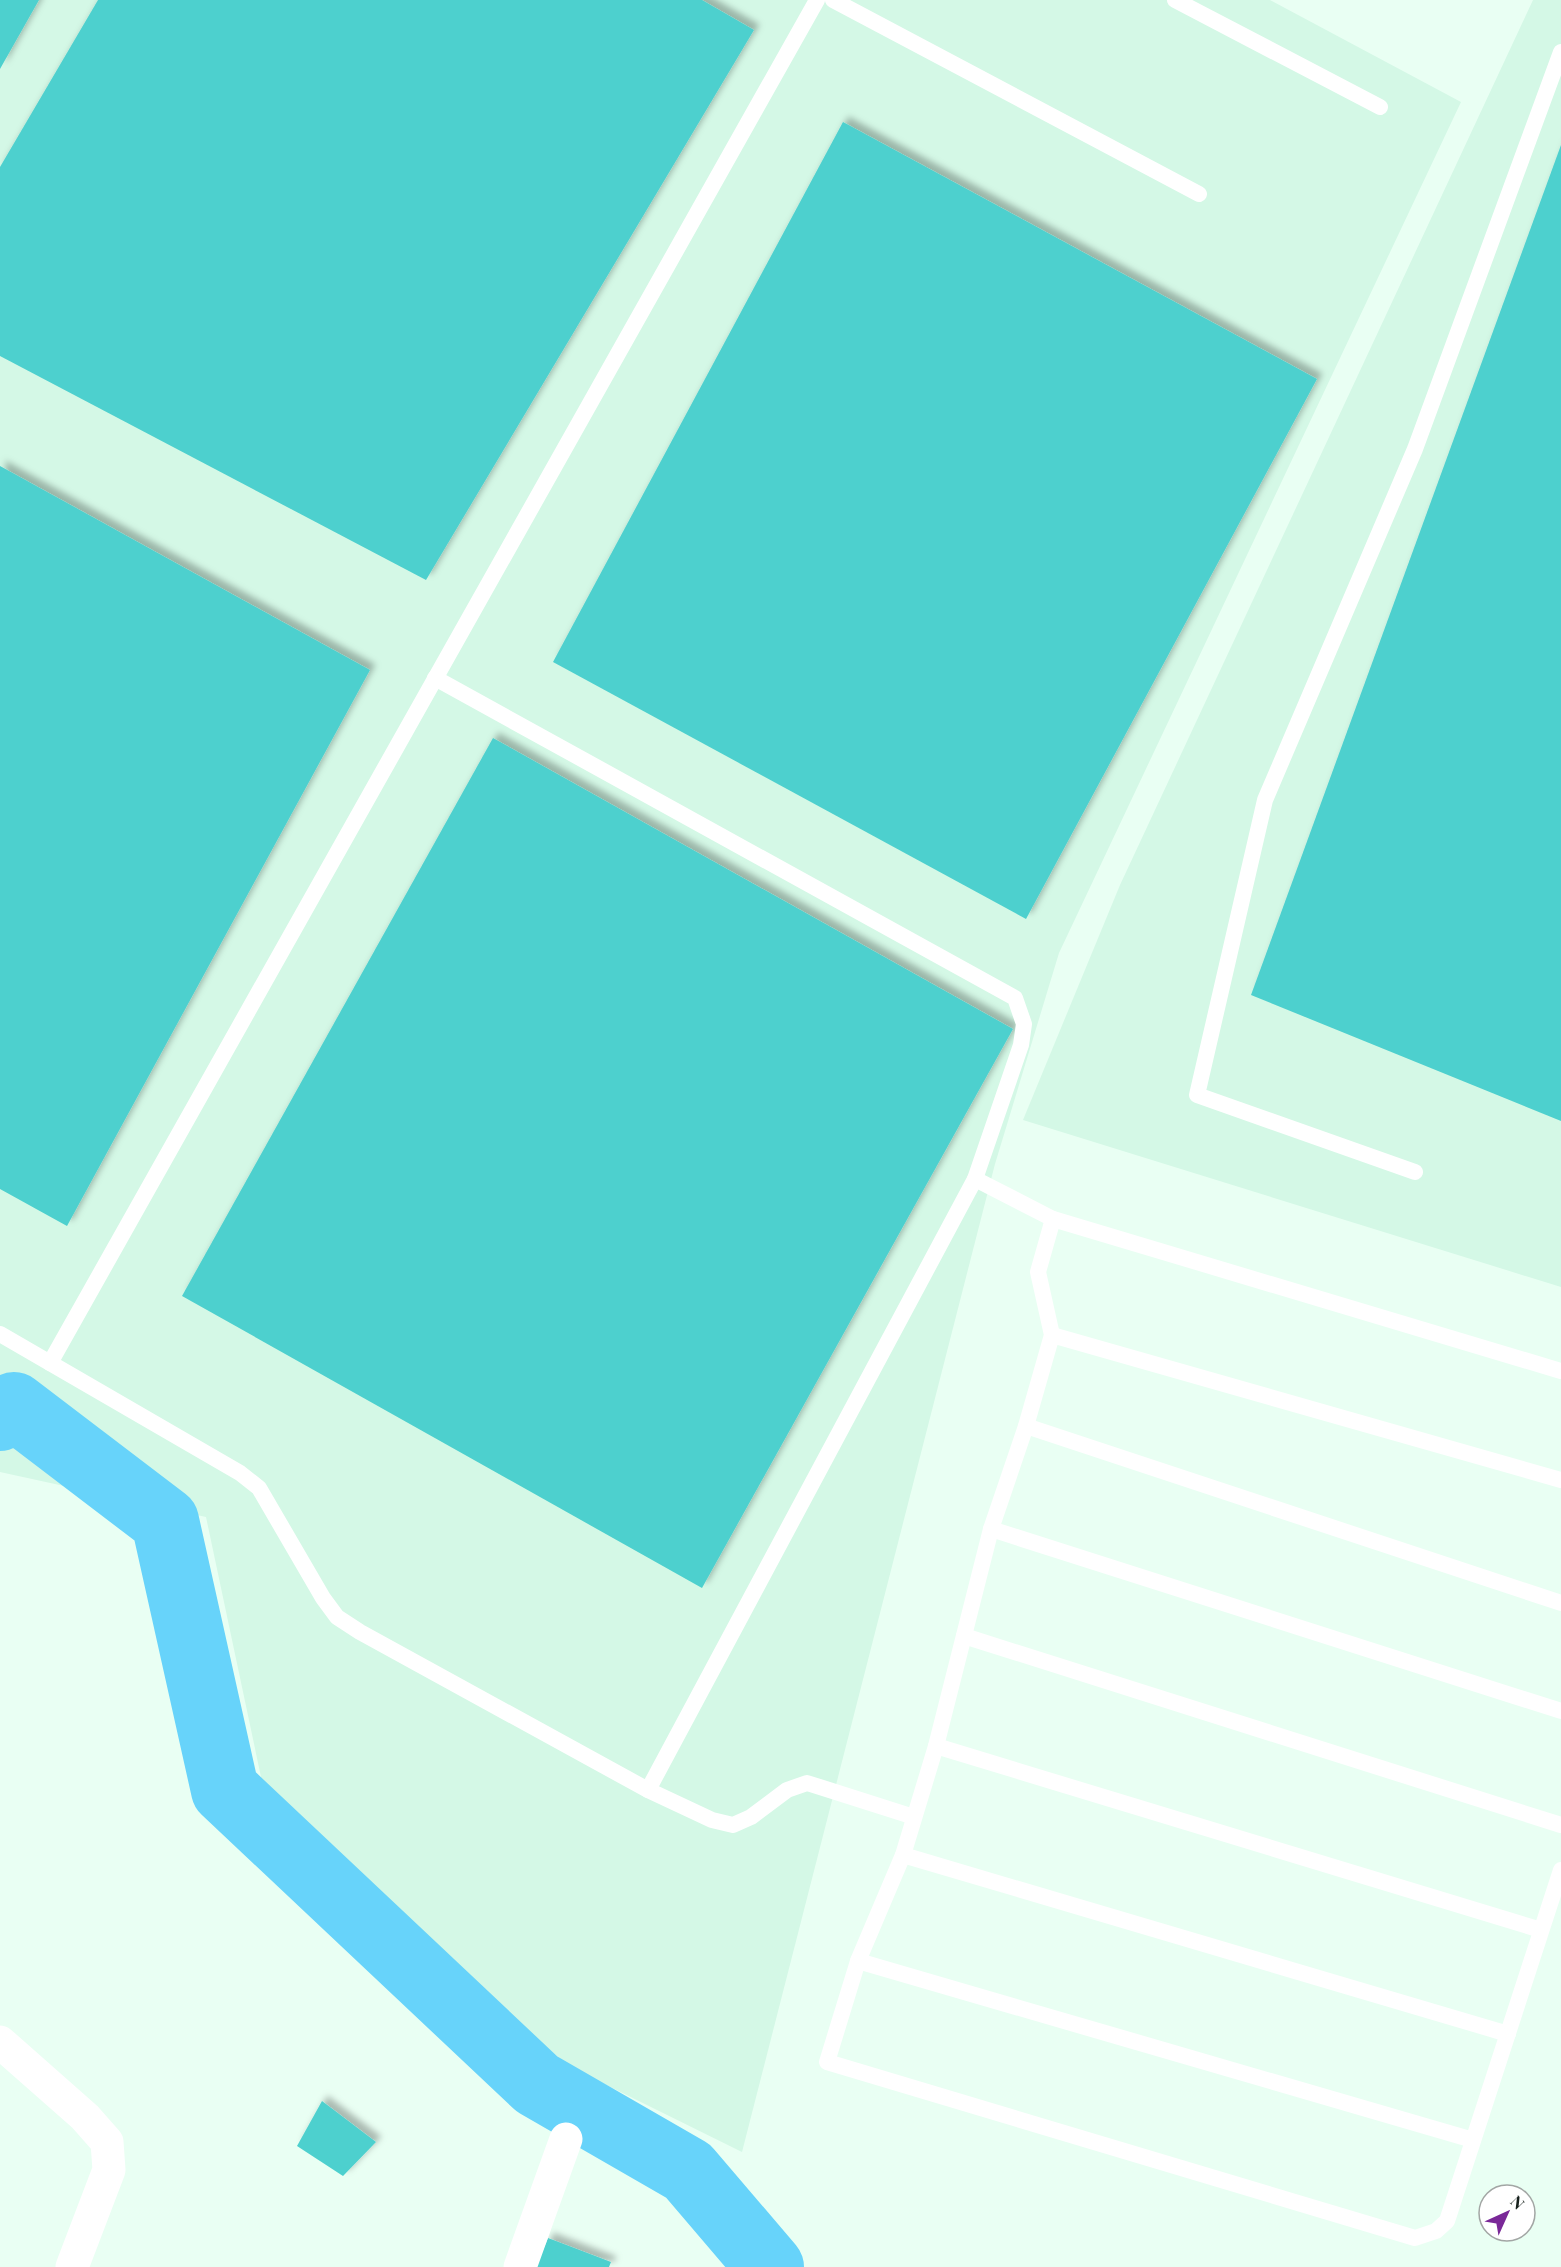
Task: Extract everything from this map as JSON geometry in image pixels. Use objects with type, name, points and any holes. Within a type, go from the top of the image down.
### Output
[{"type":"street","points":[[0,2042],[85,2118],[107,2142],[109,2170],[72,2267]]},
{"type":"street","points":[[520,2267],[566,2139]]},
{"type":"lane","points":[[50,1363],[817,0]]},
{"type":"lane","points":[[833,0],[1199,194]]},
{"type":"lane","points":[[1175,0],[1380,107]]},
{"type":"lane","points":[[1415,1172],[1197,1095],[1265,801],[1415,449],[1561,52]]},
{"type":"lane","points":[[435,678],[1015,998],[1024,1024],[1021,1045],[975,1179],[648,1790]]},
{"type":"lane","points":[[975,1179],[1053,1219],[1561,1371]]},
{"type":"lane","points":[[1053,1219],[1038,1272],[1052,1335],[1026,1426],[991,1529],[936,1746],[903,1855],[858,1961],[827,2062],[1415,2238],[1436,2231],[1447,2221],[1561,1870]]},
{"type":"lane","points":[[0,1334],[240,1473],[260,1488],[323,1598],[337,1617],[648,1790],[712,1820],[733,1825],[751,1817],[787,1790],[807,1783],[914,1817]]},
{"type":"lane","points":[[1052,1335],[1561,1480]]},
{"type":"lane","points":[[1026,1426],[1561,1604]]},
{"type":"lane","points":[[991,1529],[1561,1711]]},
{"type":"lane","points":[[964,1636],[1561,1825]]},
{"type":"lane","points":[[936,1746],[1541,1930]]},
{"type":"lane","points":[[903,1855],[1508,2034]]},
{"type":"lane","points":[[858,1961],[1473,2140]]},
{"type":"shaded area","points":[[0,0],[1270,0],[1461,102],[1059,953],[995,1164],[742,2152],[572,2068],[272,1829],[206,1517],[0,1472]]},
{"type":"shaded area","points":[[1533,0],[1561,0],[1561,1287],[1023,1120],[1120,885]]},
{"type":"building","points":[[0,0],[39,0],[0,69]]},
{"type":"building","points":[[98,0],[702,0],[754,30],[426,580],[0,356],[0,167]]},
{"type":"building","points":[[843,122],[1317,379],[1026,919],[553,662]]},
{"type":"building","points":[[1561,145],[1561,1121],[1251,995]]},
{"type":"building","points":[[0,466],[370,670],[67,1226],[0,1189]]},
{"type":"building","points":[[493,738],[1013,1029],[702,1588],[182,1296]]},
{"type":"building","points":[[322,2101],[376,2142],[343,2176],[297,2146]]},
{"type":"building","points":[[548,2238],[611,2262],[609,2267],[536,2267]]},
{"type":"waterway","points":[[0,1417],[14,1406],[165,1521],[225,1790],[537,2084],[688,2171],[770,2267]]}]
